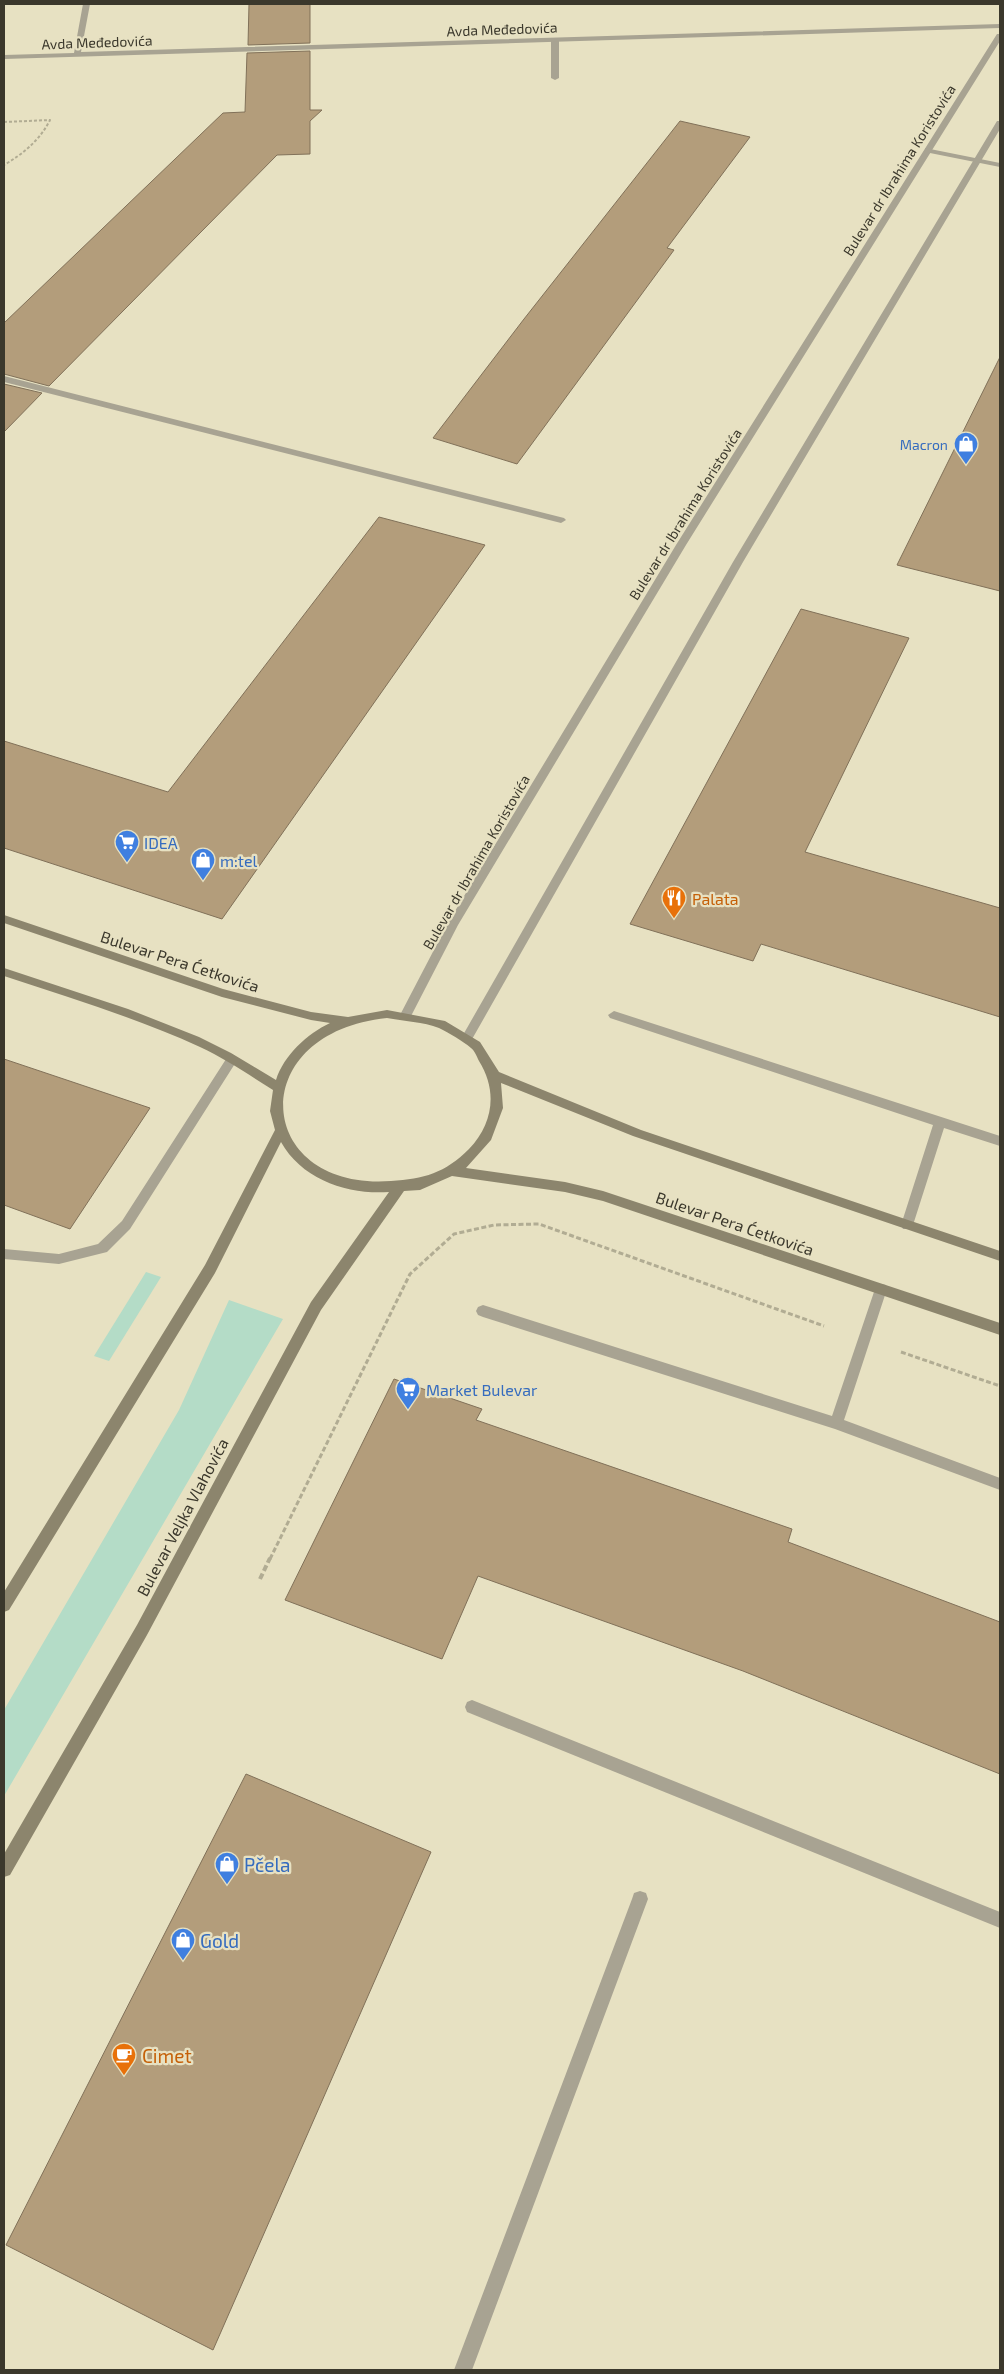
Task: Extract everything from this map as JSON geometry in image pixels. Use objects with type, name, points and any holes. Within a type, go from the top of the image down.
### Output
[{"type":"main road","name":"Bulevar Pera Ćetkovića","points":[[4,919],[222,993],[311,1016],[348,1021]]},
{"type":"main road","points":[[4,972],[102,1005],[196,1040],[232,1059],[278,1088]]},
{"type":"main road","points":[[406,1015],[439,1022],[467,1038],[485,1055],[496,1076],[500,1102],[493,1127],[478,1151],[453,1171],[428,1182],[399,1188],[369,1188],[340,1182],[314,1169],[294,1152],[281,1130],[276,1105],[278,1088],[287,1066],[303,1047],[323,1032],[348,1021],[374,1016],[406,1015]]},
{"type":"main road","points":[[496,1076],[638,1133],[1000,1256]]},
{"type":"main road","points":[[4,1604],[210,1269],[281,1130]]},
{"type":"main road","name":"Bulevar Pera Ćetkovića","points":[[453,1171],[556,1186],[603,1196],[1000,1329]]},
{"type":"main road","name":"Bulevar Veljka Vlahovića","points":[[4,1869],[142,1630],[316,1306],[399,1188]]},
{"type":"street","points":[[77,55],[86,4]]},
{"type":"street","name":"Avda Međedovića","points":[[4,57],[1000,26]]},
{"type":"street","name":"Bulevar dr Ibrahima Koristovića","points":[[406,1015],[453,924],[681,545],[1000,36]]},
{"type":"street","points":[[555,40],[555,78]]},
{"type":"street","points":[[467,1038],[738,562],[1000,123]]},
{"type":"street","points":[[928,150],[1000,165]]},
{"type":"street","points":[[4,379],[561,520]]},
{"type":"street","points":[[614,1015],[1000,1141]]},
{"type":"street","points":[[4,1254],[59,1259],[102,1248],[126,1225],[232,1059]]},
{"type":"street","points":[[907,1225],[940,1122]]},
{"type":"street","points":[[836,1423],[881,1289]]},
{"type":"street","points":[[483,1311],[836,1423],[1000,1484]]},
{"type":"street","points":[[472,1707],[1000,1920]]},
{"type":"street","points":[[463,2370],[640,1899]]},
{"type":"path","points":[[4,122],[50,120],[45,131],[13,160],[4,165]]},
{"type":"path","points":[[896,1350],[1000,1386]]},
{"type":"green space","points":[[146,1272],[161,1277],[109,1361],[94,1356]]},
{"type":"green space","points":[[229,1300],[283,1319],[4,1796],[4,1710],[179,1410]]},
{"type":"building","points":[[249,4],[310,4],[310,43],[248,45]]},
{"type":"building","points":[[310,51],[310,110],[322,110],[310,121],[310,154],[277,155],[49,386],[4,374],[4,323],[223,113],[245,112],[247,53]]},
{"type":"building","points":[[680,121],[750,137],[667,248],[674,250],[517,464],[433,438],[524,319]]},
{"type":"building","points":[[1000,357],[1000,591],[897,565]]},
{"type":"building","points":[[4,384],[42,393],[4,432]]},
{"type":"building","points":[[379,517],[485,545],[222,919],[4,848],[4,741],[168,792]]},
{"type":"building","points":[[801,609],[909,638],[805,852],[1000,908],[1000,1017],[761,944],[753,961],[630,924]]},
{"type":"building","points":[[4,1059],[150,1108],[70,1229],[4,1205]]},
{"type":"building","points":[[394,1379],[482,1409],[476,1420],[792,1529],[788,1542],[1000,1622],[1000,1774],[743,1671],[478,1576],[442,1659],[285,1600]]},
{"type":"building","points":[[246,1774],[431,1852],[213,2350],[6,2245]]},
{"type":"place","name":"Macron","points":[[966,465]]},
{"type":"place","name":"IDEA","points":[[127,863]]},
{"type":"place","name":"m:tel","points":[[203,881]]},
{"type":"place","name":"Palata","points":[[674,919]]},
{"type":"place","name":"Market Bulevar","points":[[408,1410]]},
{"type":"place","name":"Pčela","points":[[227,1885]]},
{"type":"place","name":"Gold","points":[[183,1961]]},
{"type":"place","name":"Cimet","points":[[124,2076]]}]
